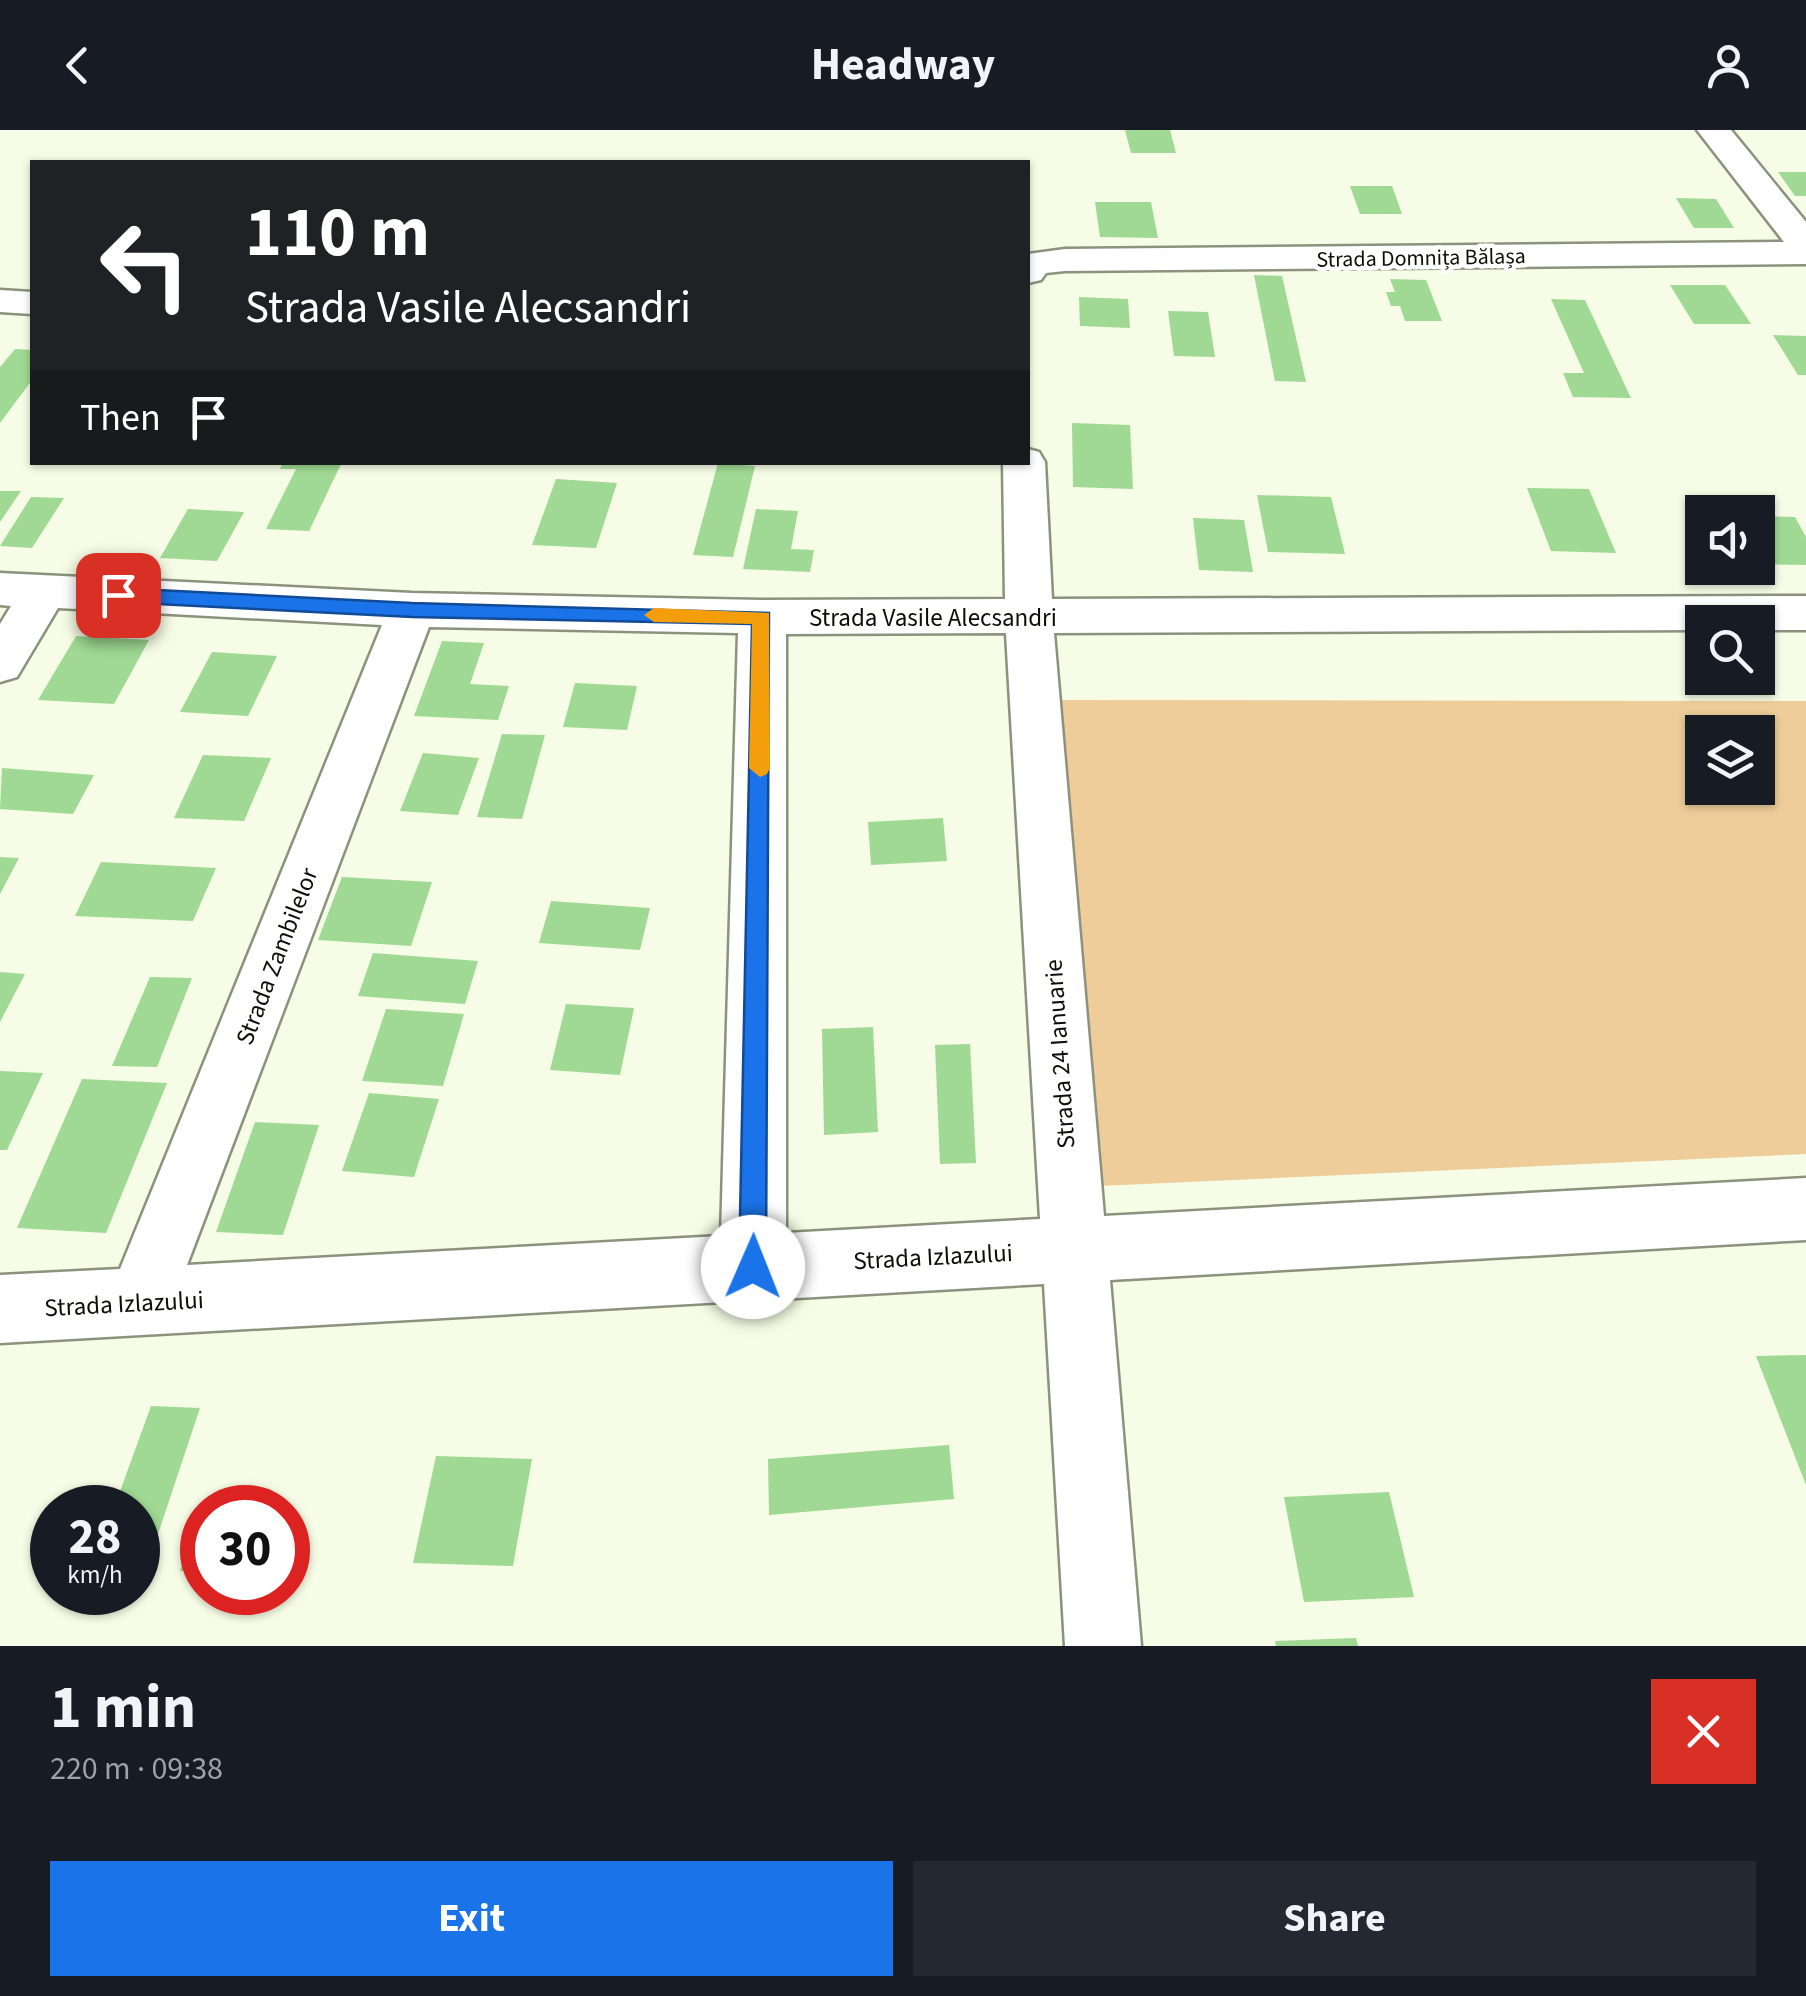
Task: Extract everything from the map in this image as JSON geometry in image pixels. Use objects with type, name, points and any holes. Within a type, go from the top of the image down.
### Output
[{"type":"street","points":[[1714,130],[1806,250]]},
{"type":"street","name":"Strada Domnița Bălașa","points":[[1031,268],[1806,250]]},
{"type":"street","points":[[0,301],[30,303]]},
{"type":"street","name":"Strada 24 Ianuarie","points":[[1024,465],[1029,616],[1103,1646]]},
{"type":"street","points":[[0,664],[22,590]]},
{"type":"street","name":"Strada Vasile Alecsandri","points":[[22,590],[412,610],[762,618],[1806,613]]},
{"type":"street","name":"Strada Zambilelor","points":[[140,1302],[412,610]]},
{"type":"street","points":[[753,1267],[762,618]]},
{"type":"street","name":"Strada Izlazului","points":[[0,1309],[1806,1209]]},
{"type":"shaded area","points":[[1053,700],[1806,701],[1806,1154],[1099,1186]]},
{"type":"building","points":[[1125,130],[1170,130],[1176,153],[1131,153]]},
{"type":"building","points":[[1778,172],[1806,172],[1806,196],[1795,196]]},
{"type":"building","points":[[1350,186],[1392,186],[1402,214],[1360,214]]},
{"type":"building","points":[[1676,198],[1716,199],[1734,228],[1694,228]]},
{"type":"building","points":[[1095,202],[1151,202],[1158,238],[1100,237]]},
{"type":"building","points":[[1254,275],[1282,276],[1306,382],[1275,381]]},
{"type":"building","points":[[1390,279],[1426,280],[1442,321],[1405,321],[1400,306],[1391,306],[1386,292],[1395,292]]},
{"type":"building","points":[[1670,285],[1725,285],[1751,324],[1694,324]]},
{"type":"building","points":[[1079,297],[1128,299],[1130,328],[1080,326]]},
{"type":"building","points":[[1551,299],[1585,300],[1631,398],[1573,397],[1563,373],[1584,373]]},
{"type":"building","points":[[1168,311],[1208,312],[1215,357],[1174,356]]},
{"type":"building","points":[[1773,335],[1806,336],[1806,375],[1798,375]]},
{"type":"building","points":[[15,349],[30,350],[30,383],[0,423],[0,367]]},
{"type":"building","points":[[1072,423],[1130,425],[1133,489],[1073,487]]},
{"type":"building","points":[[282,465],[341,465],[309,531],[266,529],[296,469],[280,469]]},
{"type":"building","points":[[717,465],[755,466],[733,557],[693,555]]},
{"type":"building","points":[[556,479],[617,483],[596,548],[532,545]]},
{"type":"building","points":[[1527,488],[1589,489],[1616,553],[1551,551]]},
{"type":"building","points":[[0,491],[21,491],[0,522]]},
{"type":"building","points":[[1257,495],[1331,497],[1345,554],[1268,552]]},
{"type":"building","points":[[31,497],[64,498],[32,548],[0,546]]},
{"type":"building","points":[[188,509],[244,512],[217,561],[160,558]]},
{"type":"building","points":[[756,509],[798,511],[791,549],[814,550],[810,572],[743,569]]},
{"type":"building","points":[[1775,516],[1795,517],[1806,537],[1806,565],[1775,564]]},
{"type":"building","points":[[1193,518],[1244,520],[1253,572],[1199,570]]},
{"type":"building","points":[[76,636],[149,640],[114,704],[38,700]]},
{"type":"building","points":[[442,641],[484,643],[470,684],[509,686],[498,720],[414,716]]},
{"type":"building","points":[[212,652],[277,656],[248,716],[180,712]]},
{"type":"building","points":[[575,683],[637,686],[627,730],[563,727]]},
{"type":"building","points":[[502,734],[545,735],[522,819],[477,817]]},
{"type":"building","points":[[423,753],[479,758],[458,815],[400,811]]},
{"type":"building","points":[[203,755],[271,758],[244,821],[174,818]]},
{"type":"building","points":[[2,768],[94,775],[73,814],[0,809]]},
{"type":"building","points":[[943,818],[947,861],[871,865],[868,822]]},
{"type":"building","points":[[0,857],[19,858],[0,894]]},
{"type":"building","points":[[101,862],[216,868],[193,921],[75,916]]},
{"type":"building","points":[[342,877],[432,882],[411,946],[318,940]]},
{"type":"building","points":[[551,901],[650,908],[640,950],[539,943]]},
{"type":"building","points":[[373,953],[478,961],[465,1004],[358,996]]},
{"type":"building","points":[[0,972],[25,974],[0,1022]]},
{"type":"building","points":[[150,977],[192,978],[157,1067],[112,1066]]},
{"type":"building","points":[[566,1004],[634,1008],[620,1075],[550,1070]]},
{"type":"building","points":[[386,1009],[464,1014],[443,1086],[362,1081]]},
{"type":"building","points":[[873,1027],[878,1132],[824,1135],[822,1029]]},
{"type":"building","points":[[970,1044],[976,1163],[940,1164],[935,1045]]},
{"type":"building","points":[[0,1071],[43,1073],[7,1150],[0,1150]]},
{"type":"building","points":[[82,1079],[167,1083],[106,1233],[17,1228]]},
{"type":"building","points":[[369,1093],[439,1099],[414,1177],[342,1171]]},
{"type":"building","points":[[255,1122],[319,1125],[283,1235],[216,1232]]},
{"type":"building","points":[[1806,1355],[1806,1485],[1756,1356]]},
{"type":"building","points":[[151,1406],[200,1408],[160,1528],[160,1485],[122,1485]]},
{"type":"building","points":[[949,1445],[954,1499],[769,1515],[768,1459]]},
{"type":"building","points":[[436,1456],[532,1459],[513,1566],[413,1563]]},
{"type":"building","points":[[1389,1492],[1414,1597],[1304,1602],[1284,1497]]},
{"type":"building","points":[[1356,1638],[1358,1646],[1276,1646],[1275,1641]]},
{"type":"slow traffic","points":[[654,615],[762,618],[760,768]]},
{"type":"route","points":[[118,595],[412,610],[762,618],[753,1267]]}]
